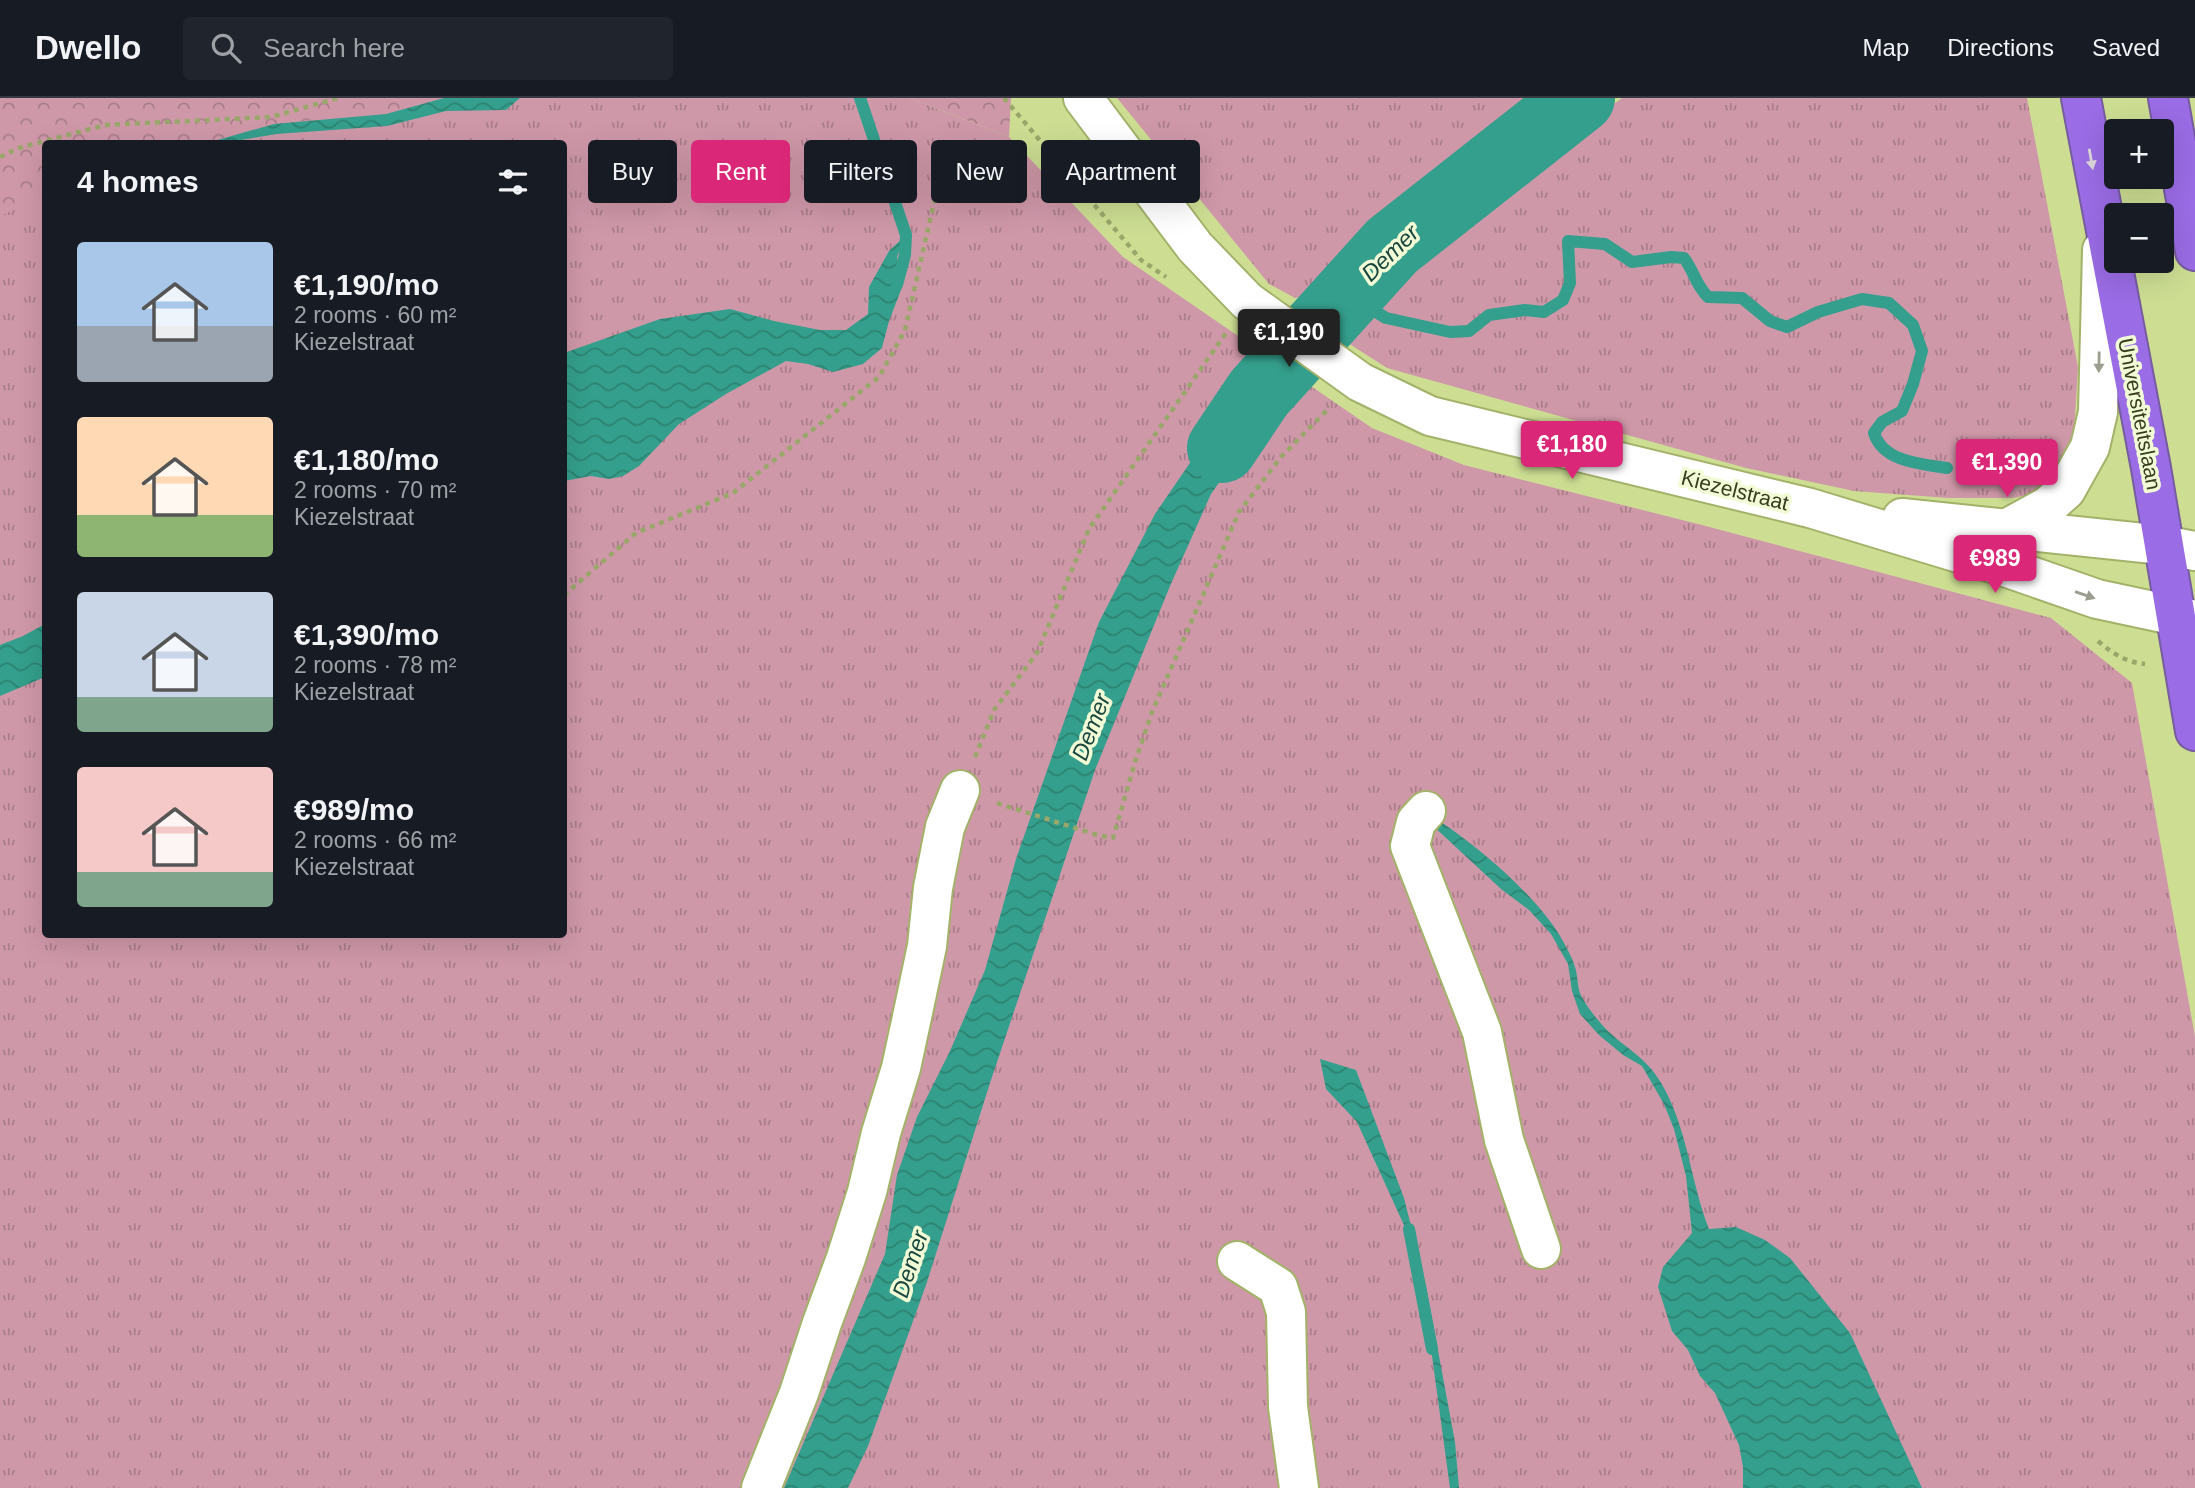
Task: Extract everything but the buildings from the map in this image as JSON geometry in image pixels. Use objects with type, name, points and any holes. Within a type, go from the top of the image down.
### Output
[{"type":"highway","name":"Universiteitslaan","points":[[2081,98],[2151,468],[2179,548],[2195,732]]},
{"type":"highway","points":[[2168,98],[2195,251]]},
{"type":"street","name":"Kiezelstraat","points":[[1083,98],[1195,247],[1247,301],[1250,320],[1352,377],[1430,415],[1810,508],[2005,567],[2097,599],[2185,619]]},
{"type":"street","points":[[2006,528],[2048,506],[2066,491],[2090,447],[2098,412],[2102,220]]},
{"type":"street","name":"Kiezelstraat","points":[[1810,508],[2179,548]]},
{"type":"street","points":[[761,1488],[799,1393],[867,1192],[901,1068],[915,1003],[927,946],[933,888],[945,827],[976,796]]},
{"type":"street","points":[[1426,811],[1416,822],[1410,845],[1482,1032],[1504,1140],[1541,1249]]},
{"type":"street","points":[[1237,1261],[1278,1287],[1286,1312],[1288,1407],[1299,1488]]},
{"type":"path","points":[[49,140],[105,125],[271,117],[338,98]]},
{"type":"path","points":[[1004,98],[1041,142]]},
{"type":"path","points":[[0,157],[42,142]]},
{"type":"path","points":[[567,592],[636,533],[733,493],[879,377],[905,330],[934,203]]},
{"type":"path","points":[[1250,320],[1089,529],[1037,653],[994,710],[976,796],[1113,838],[1152,712],[1239,512],[1281,457],[1352,377]]},
{"type":"green space","points":[[0,98],[448,98],[386,114],[274,124],[218,140],[42,140],[42,197],[0,216]]},
{"type":"green space","points":[[427,98],[910,98],[1012,140],[931,140],[931,203],[1027,203],[1027,156],[1041,171],[1041,203],[1072,203],[1123,257],[1372,428],[1464,465],[2051,618],[2132,683],[2195,1037],[2195,1488],[0,1488],[0,198],[42,185],[42,938],[567,938],[567,140],[184,140],[213,131]]},
{"type":"green space","points":[[910,98],[1011,98],[1009,137]]},
{"type":"green space","points":[[1117,98],[1545,98],[1397,217],[1314,296],[1295,298],[1269,284],[1200,200],[1200,140],[1151,140]]},
{"type":"green space","points":[[1622,98],[2027,98],[2078,367],[2074,434],[2066,459],[2051,482],[2036,494],[2012,498],[1948,498],[1854,491],[1746,468],[1387,368],[1348,343],[1355,322],[1371,295],[1397,268],[1490,194]]},
{"type":"water","points":[[444,98],[520,98],[506,110],[446,111],[387,126],[218,140],[274,124],[386,114]]},
{"type":"water","points":[[906,235],[897,257],[901,271],[901,290],[882,348],[863,364],[833,372],[786,361],[679,424],[639,466],[623,476],[609,479],[591,476],[567,480],[567,352],[660,319],[730,309],[820,330],[846,330],[868,314],[869,287],[889,251]]},
{"type":"water","points":[[1271,364],[1293,379],[1211,494],[1170,586],[1095,770],[990,1083],[926,1285],[868,1446],[848,1488],[784,1488],[885,1254],[897,1175],[917,1117],[950,1051],[985,970],[1016,859],[1099,622],[1155,514],[1209,435]]},
{"type":"water","points":[[42,626],[42,678],[0,696],[0,645]]},
{"type":"water","points":[[1435,818],[1507,874],[1540,908],[1570,955],[1580,993],[1588,1007],[1606,1029],[1641,1058],[1657,1076],[1679,1122],[1709,1229],[1736,1227],[1765,1240],[1790,1258],[1850,1333],[1922,1488],[1743,1488],[1739,1445],[1715,1393],[1700,1376],[1688,1350],[1672,1331],[1658,1287],[1663,1267],[1692,1233],[1686,1176],[1674,1129],[1664,1104],[1642,1066],[1623,1055],[1599,1035],[1580,1014],[1572,991],[1568,964],[1551,934],[1529,910],[1501,889],[1431,824]]},
{"type":"water","points":[[1320,1059],[1356,1070],[1404,1198],[1426,1286],[1455,1442],[1459,1488],[1450,1488],[1429,1334],[1413,1245],[1357,1122],[1326,1089]]},
{"type":"waterway","points":[[860,98],[906,235],[905,255],[897,285]]},
{"type":"waterway","name":"Demer","points":[[1222,448],[1259,393],[1392,246],[1580,98]]},
{"type":"waterway","points":[[1348,295],[1386,318],[1450,332],[1469,331],[1489,315],[1525,310],[1544,312],[1563,300],[1570,283],[1568,241],[1605,244],[1632,262],[1684,258],[1708,297],[1742,298],[1770,321],[1787,327],[1818,312],[1862,299],[1889,303],[1913,325],[1922,351],[1902,411],[1882,422],[1874,433],[1879,443],[1894,456],[1915,463],[1947,468]]},
{"type":"waterway","points":[[1409,1229],[1432,1349]]}]
